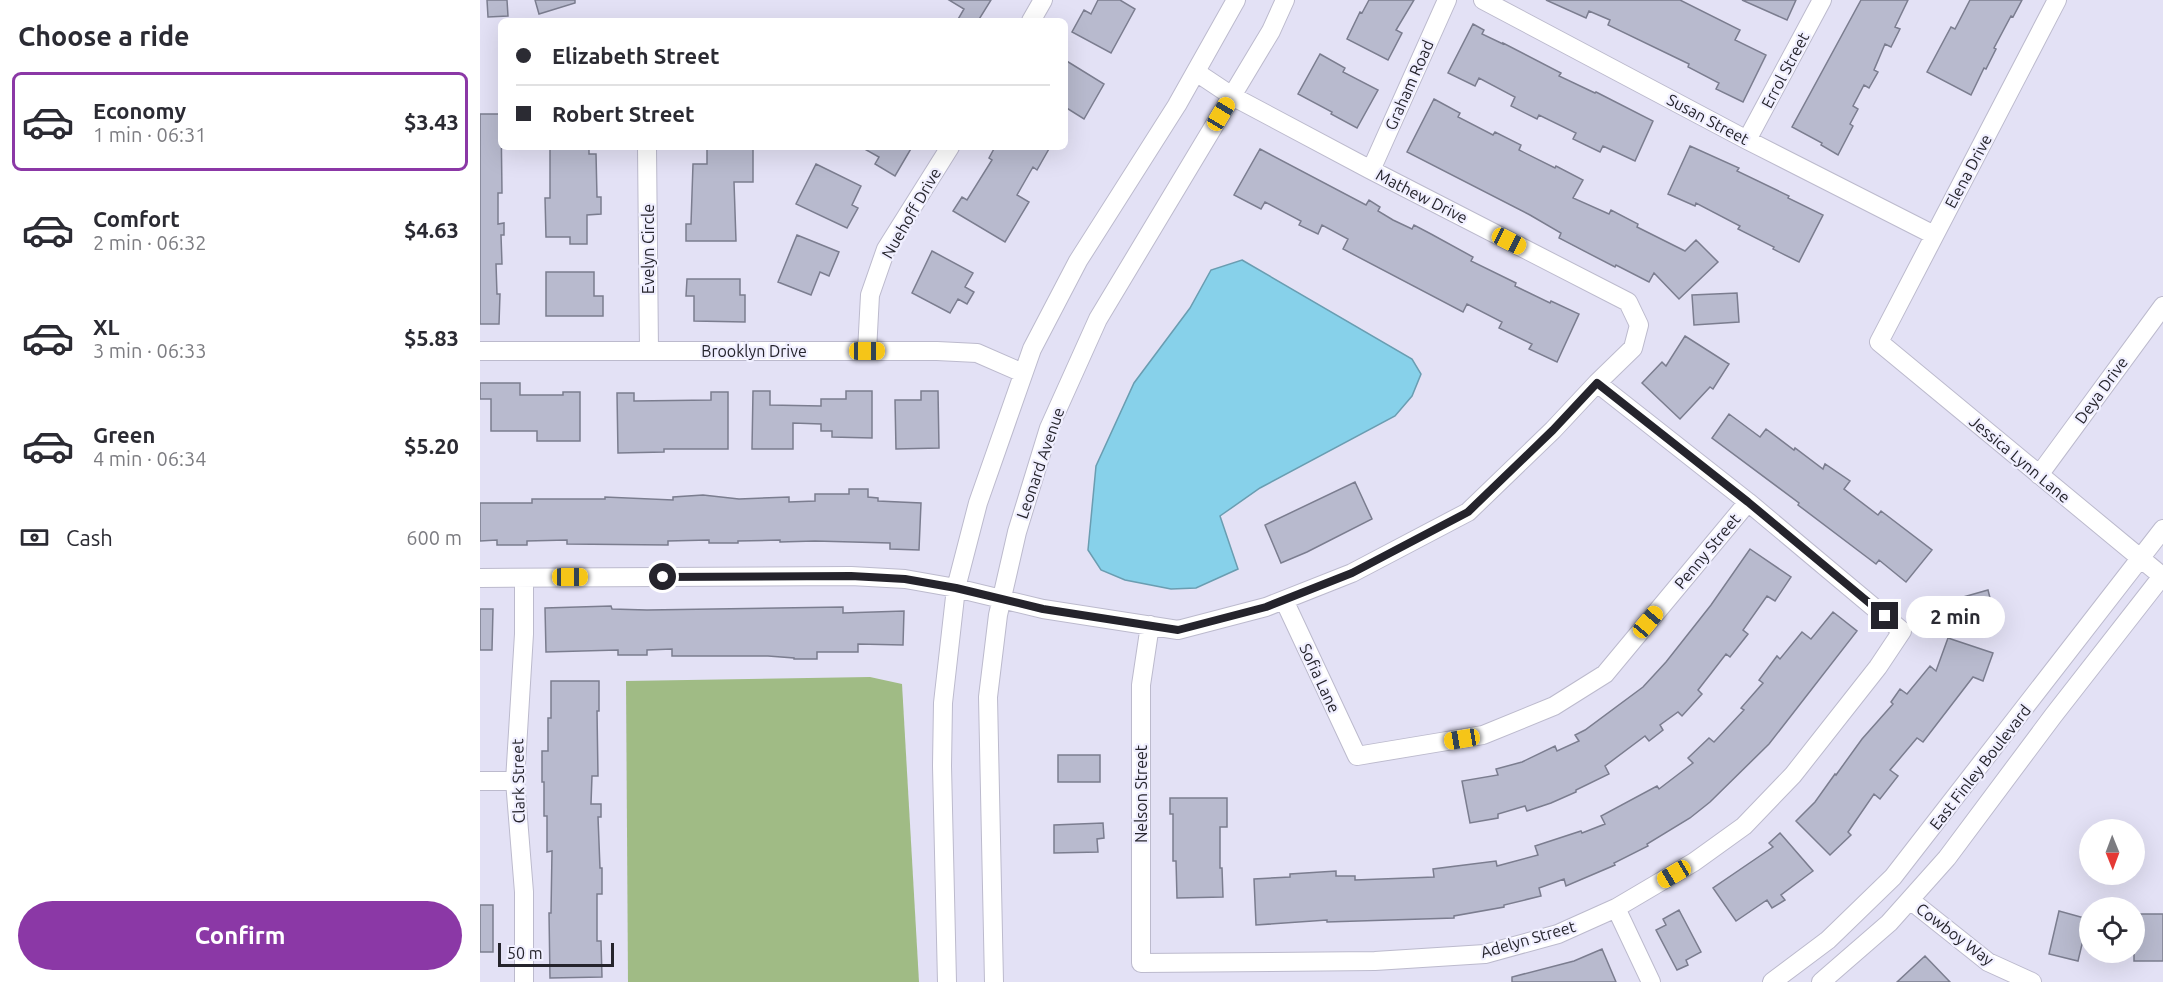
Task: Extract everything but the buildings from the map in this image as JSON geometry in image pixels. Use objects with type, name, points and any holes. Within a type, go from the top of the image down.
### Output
[{"type":"street","points":[[1032,18],[1043,0]]},
{"type":"street","points":[[947,982],[942,777],[943,714],[956,588],[978,503],[1032,349],[1078,261],[1196,72],[1236,0]]},
{"type":"street","name":"Leonard Avenue","points":[[994,982],[988,697],[998,615],[1017,532],[1049,428],[1098,319],[1271,31],[1285,0]]},
{"type":"street","name":"Graham Road","points":[[1371,170],[1447,0]]},
{"type":"street","name":"Susan Street","points":[[1483,0],[1934,235]]},
{"type":"street","name":"Errol Street","points":[[1748,140],[1822,0]]},
{"type":"street","name":"Elena Drive","points":[[1879,342],[2057,0]]},
{"type":"street","name":"Mathew Drive","points":[[1196,72],[1232,96],[1628,302],[1639,325],[1632,348],[1597,383]]},
{"type":"street","name":"Evelyn Circle","points":[[647,150],[649,351]]},
{"type":"street","name":"Nuehoff Drive","points":[[867,351],[870,295],[886,249],[948,150]]},
{"type":"street","name":"Deya Drive","points":[[2039,475],[2163,306]]},
{"type":"street","name":"Jessica Lynn Lane","points":[[1879,342],[2163,576]]},
{"type":"street","name":"Brooklyn Drive","points":[[480,351],[937,351],[977,353],[1023,373]]},
{"type":"street","points":[[480,578],[851,576],[905,579],[1002,598],[1043,609],[1178,630],[1266,607],[1352,573],[1468,512],[1553,430],[1597,383],[1748,502]]},
{"type":"street","name":"Adelyn Street","points":[[1141,963],[1375,961],[1485,954],[1558,934],[1616,908],[1694,862],[1744,825],[1793,775],[1878,667],[1902,631],[1748,502]]},
{"type":"street","name":"Penny Street","points":[[1357,756],[1483,735],[1554,706],[1605,674],[1748,502]]},
{"type":"street","name":"East Finley Boulevard","points":[[1772,982],[1835,934],[1893,877],[2163,529]]},
{"type":"street","name":"East Finley Boulevard","points":[[1821,982],[1889,923],[1947,858],[2053,716],[2163,576]]},
{"type":"street","name":"Clark Street","points":[[524,579],[524,634],[515,781],[515,805],[524,892],[524,982]]},
{"type":"street","name":"Sofia Lane","points":[[1284,600],[1357,756]]},
{"type":"street","name":"Nelson Street","points":[[1141,963],[1141,685],[1150,625]]},
{"type":"street","points":[[480,781],[515,781]]},
{"type":"street","name":"Cowboy Way","points":[[1910,900],[1988,963],[2032,982]]},
{"type":"street","points":[[1616,908],[1651,982]]},
{"type":"green space","points":[[870,677],[902,684],[919,982],[628,982],[626,681]]},
{"type":"water","points":[[1242,260],[1412,359],[1421,374],[1412,396],[1395,416],[1260,488],[1220,516],[1238,569],[1196,588],[1171,589],[1125,580],[1101,570],[1088,550],[1096,466],[1134,383],[1190,308],[1211,270]]},
{"type":"route","points":[[663,577],[851,576],[905,579],[956,588],[1043,609],[1178,630],[1266,607],[1352,573],[1468,512],[1553,430],[1597,383],[1748,502],[1885,616]]}]
